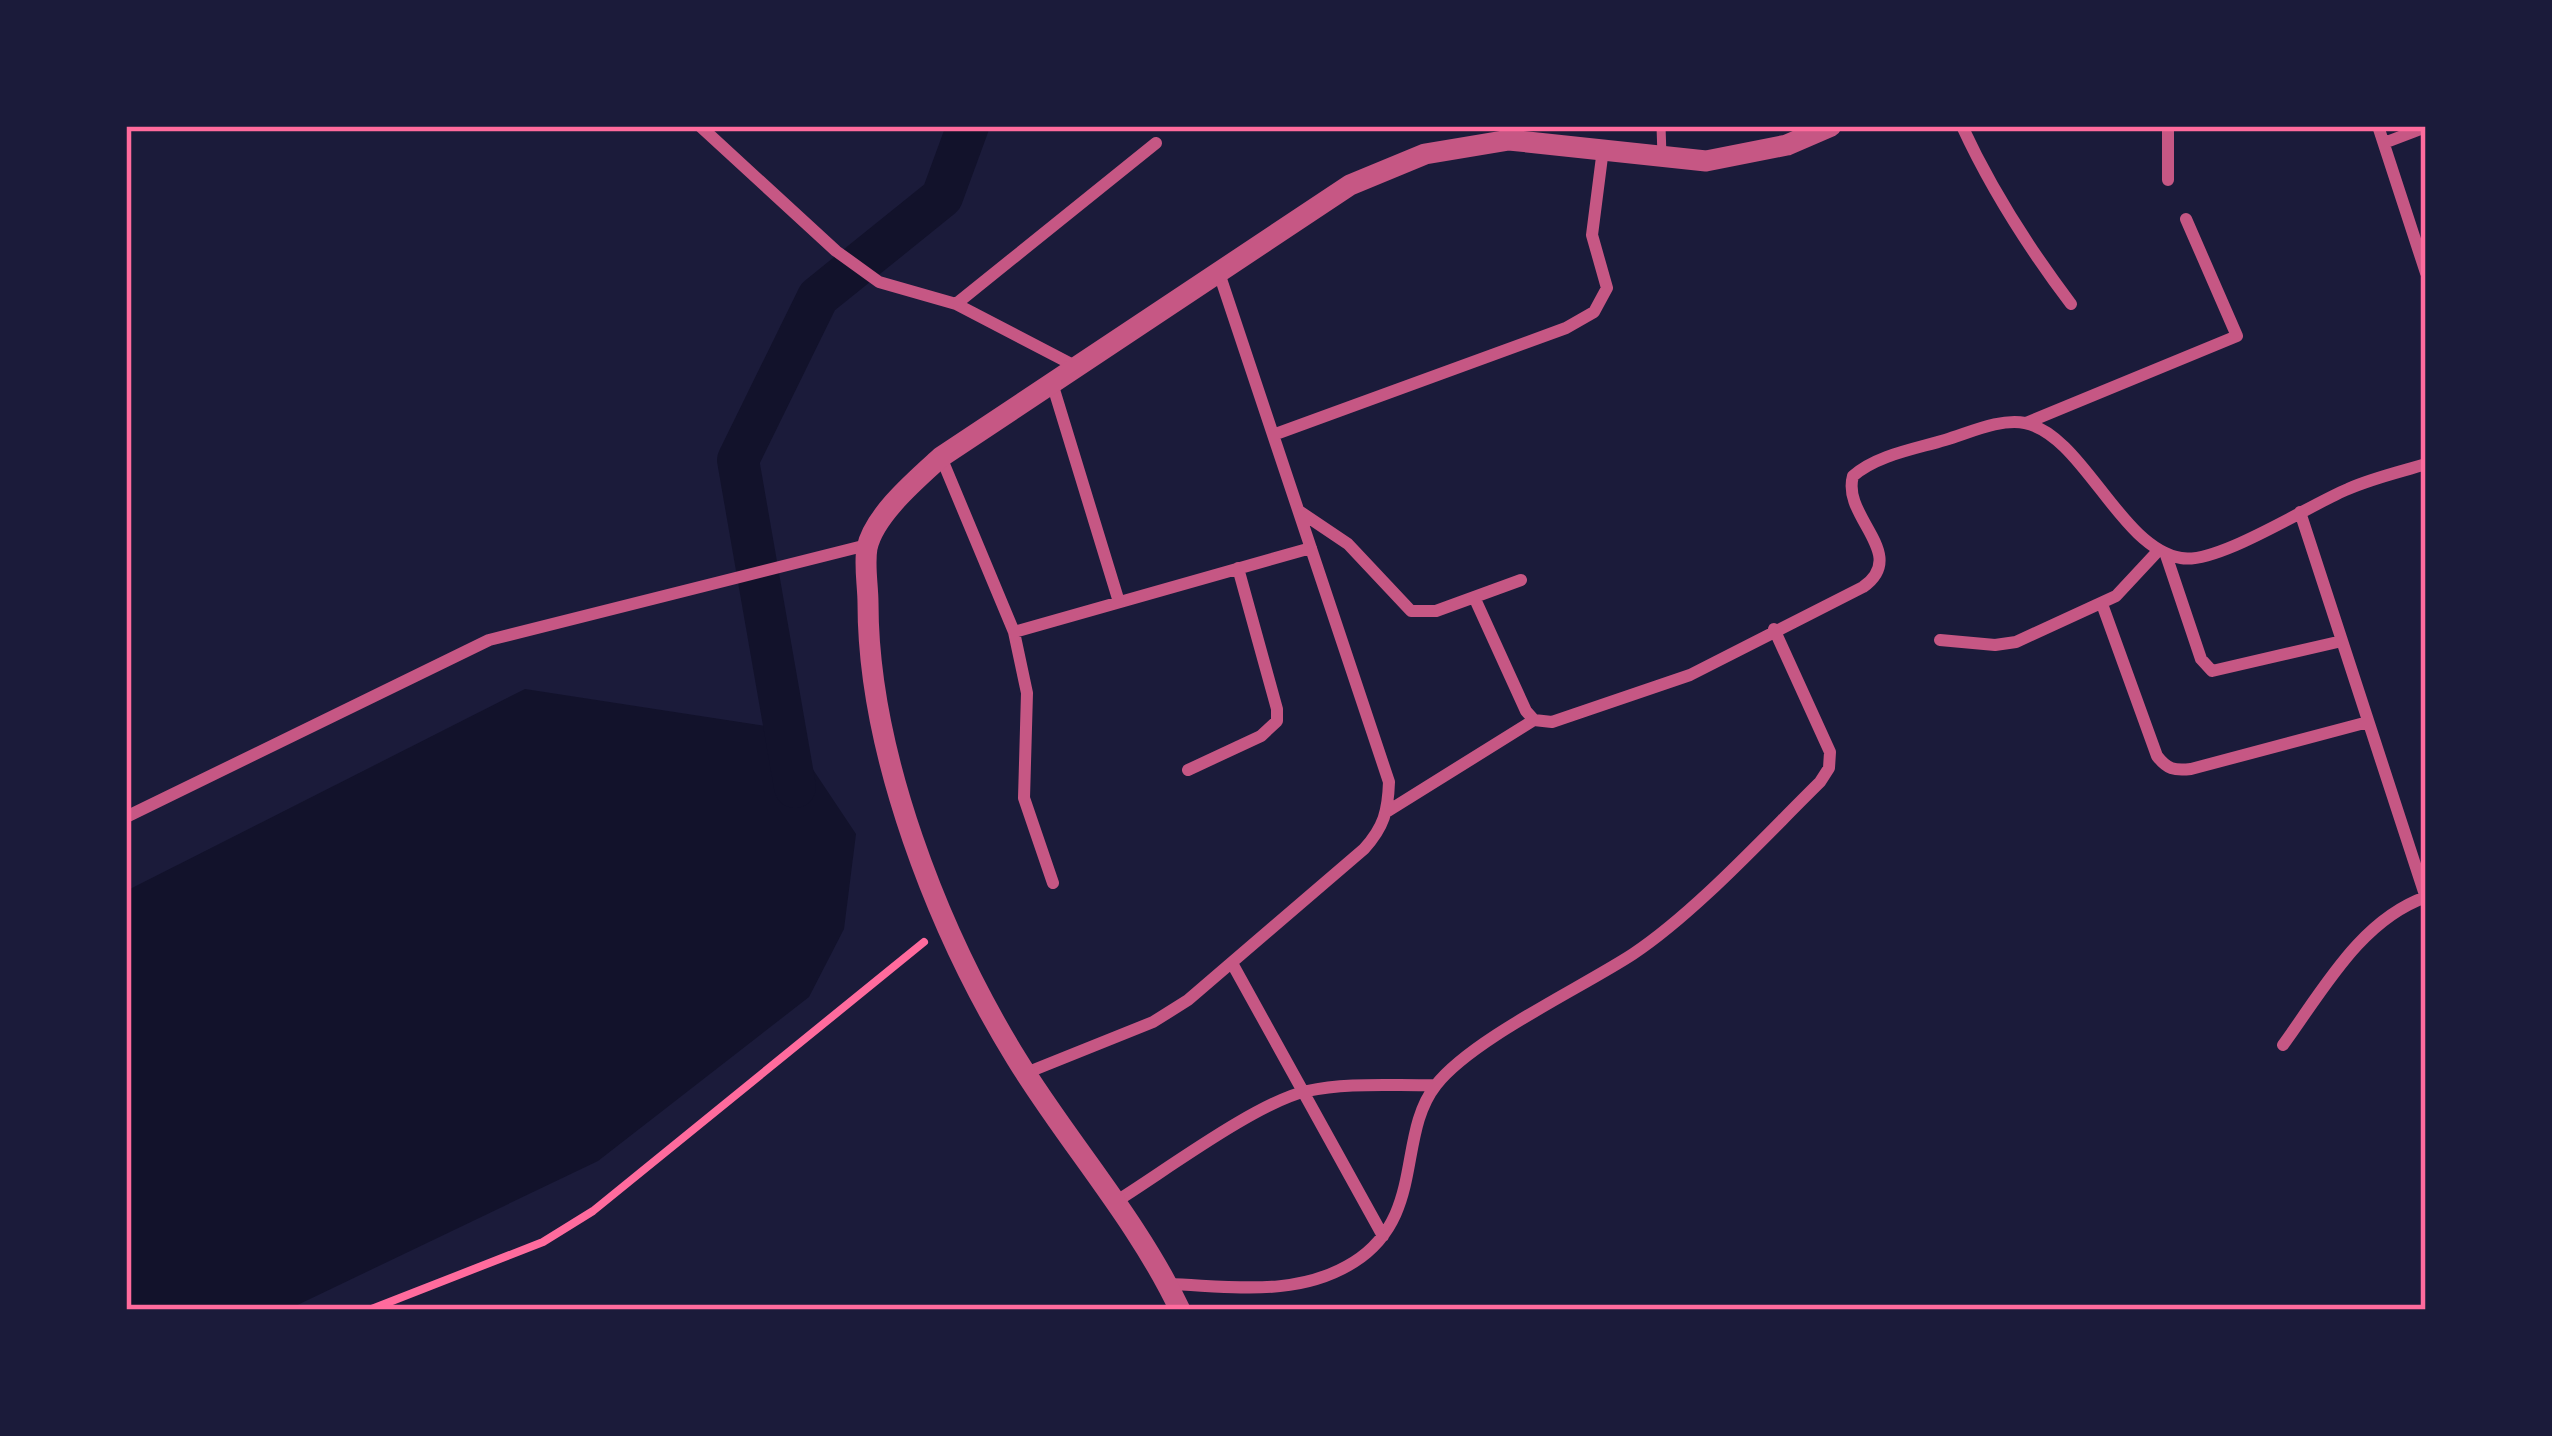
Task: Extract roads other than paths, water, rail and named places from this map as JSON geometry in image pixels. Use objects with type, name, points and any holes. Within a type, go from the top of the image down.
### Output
[{"type":"street","points":[[700,126],[836,251],[879,282],[956,304],[1077,367]]},
{"type":"street","points":[[1180,1310],[1115,1202],[1026,1073],[944,926],[893,770],[868,653],[868,545],[897,497],[941,457],[1350,185],[1425,154],[1509,140],[1706,161],[1786,145],[1831,126]]},
{"type":"street","points":[[1962,126],[1992,191],[2071,304]]},
{"type":"street","points":[[2168,126],[2168,180]]},
{"type":"street","points":[[2378,126],[2426,273]]},
{"type":"street","points":[[2384,143],[2426,128]]},
{"type":"street","points":[[956,304],[1156,143]]},
{"type":"street","points":[[1273,435],[1566,328],[1594,312],[1607,288],[1592,235],[1603,149]]},
{"type":"street","points":[[1388,811],[1534,720],[1552,722],[1690,675],[1863,586],[1880,571],[1881,553],[1850,488],[1853,476],[1863,467],[1996,424],[2026,423],[2237,336],[2186,219]]},
{"type":"street","points":[[1026,1073],[1153,1022],[1233,964],[1364,849],[1380,832],[1388,811],[1389,782],[1219,273]]},
{"type":"street","points":[[1052,383],[1119,602]]},
{"type":"street","points":[[2026,423],[2070,454],[2162,553],[2201,659],[2212,671],[2342,641]]},
{"type":"street","points":[[941,457],[1014,632],[1027,693],[1024,798],[1053,883]]},
{"type":"street","points":[[2162,553],[2200,558],[2349,488],[2426,464]]},
{"type":"street","points":[[1298,510],[1348,544],[1411,611],[1436,611],[1521,580]]},
{"type":"street","points":[[2283,1045],[2357,945],[2383,920],[2426,897],[2300,512]]},
{"type":"street","points":[[126,817],[516,630],[868,545]]},
{"type":"street","points":[[1014,632],[1311,548]]},
{"type":"street","points":[[1940,640],[2016,642],[2102,604],[2162,553]]},
{"type":"street","points":[[1188,770],[1261,736],[1276,722],[1277,709],[1238,568]]},
{"type":"street","points":[[1475,598],[1534,720]]},
{"type":"street","points":[[2102,604],[2157,756],[2165,766],[2191,770],[2368,722]]},
{"type":"street","points":[[1168,1284],[1296,1286],[1358,1260],[1383,1236],[1405,1193],[1423,1112],[1436,1085],[1493,1040],[1637,951],[1725,875],[1820,782],[1829,768],[1830,752],[1774,629]]},
{"type":"street","points":[[1233,964],[1383,1236]]},
{"type":"street","points":[[1115,1202],[1270,1106],[1304,1091],[1436,1085]]},
{"type":"lane","points":[[1661,126],[1662,156]]},
{"type":"waterway","points":[[795,787],[738,460],[818,297],[942,197],[968,126]]}]
